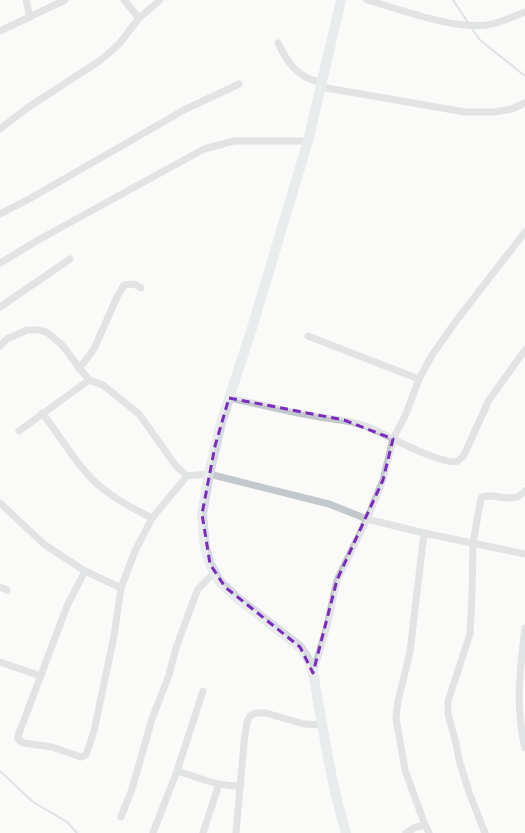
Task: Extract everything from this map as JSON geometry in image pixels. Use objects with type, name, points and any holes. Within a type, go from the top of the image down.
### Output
[{"type":"street","points":[[26,0],[30,17]]},
{"type":"street","points":[[1,28],[30,17],[65,0]]},
{"type":"street","points":[[124,0],[139,18]]},
{"type":"street","points":[[0,129],[27,108],[101,60],[118,44],[139,18],[160,0]]},
{"type":"street","points":[[341,0],[308,141],[215,446],[202,514],[205,548],[214,573],[225,587],[237,598],[300,647],[307,657],[313,673],[332,781],[346,833]]},
{"type":"street","points":[[367,0],[440,21],[466,25],[488,25],[525,12]]},
{"type":"street","points":[[278,43],[285,57],[294,68],[312,81],[321,84],[465,112],[494,112],[512,109],[525,103]]},
{"type":"street","points":[[0,214],[31,198],[184,110],[239,84]]},
{"type":"street","points":[[0,263],[40,239],[204,149],[234,141],[308,141]]},
{"type":"street","points":[[313,673],[337,580],[367,519],[383,480],[393,439],[406,414],[419,379],[432,356],[456,321],[523,237]]},
{"type":"street","points":[[0,307],[70,259]]},
{"type":"street","points":[[79,369],[94,349],[117,297],[124,285],[134,284],[141,288]]},
{"type":"street","points":[[0,346],[7,339],[27,330],[33,329],[44,331],[54,337],[89,380],[103,385],[138,414],[176,466],[187,476]]},
{"type":"street","points":[[308,336],[419,379]]},
{"type":"street","points":[[229,398],[320,417],[344,420],[370,428],[434,457],[446,461],[458,461],[463,457],[489,400],[525,350]]},
{"type":"street","points":[[18,431],[89,380]]},
{"type":"street","points":[[42,413],[78,463],[91,478],[116,498],[152,518]]},
{"type":"street","points":[[84,572],[67,606],[18,736],[18,739],[23,743],[52,747],[81,757],[86,755],[94,731],[114,636],[121,588],[135,551],[152,518],[187,476],[209,474],[329,504],[367,519],[424,533],[525,554]]},
{"type":"street","points":[[485,833],[469,792],[459,760],[448,714],[448,701],[470,634],[473,543],[481,498],[483,496],[506,498],[517,497],[525,491]]},
{"type":"street","points":[[0,503],[45,545],[84,572],[121,588]]},
{"type":"street","points":[[424,533],[410,652],[398,701],[396,718],[404,770],[429,833]]},
{"type":"street","points":[[121,818],[132,789],[152,719],[169,675],[176,648],[198,589],[214,573]]},
{"type":"street","points":[[525,628],[518,694],[520,730],[525,748]]},
{"type":"street","points":[[0,662],[40,676]]},
{"type":"street","points":[[153,833],[177,771],[203,691]]},
{"type":"street","points":[[236,833],[244,743],[247,722],[250,716],[254,713],[266,713],[304,724],[322,725]]},
{"type":"street","points":[[177,771],[219,784],[232,787],[240,786]]},
{"type":"street","points":[[203,833],[219,784]]},
{"type":"street","points":[[406,833],[416,827],[425,825]]},
{"type":"highlighted area","points":[[229,398],[344,420],[393,439],[383,480],[337,580],[313,673],[300,647],[225,587],[210,564],[202,514],[215,446]]},
{"type":"waterway","points":[[453,0],[469,24]]},
{"type":"waterway","points":[[471,27],[480,40],[525,76]]},
{"type":"waterway","points":[[0,771],[33,802],[67,822],[77,833]]}]
